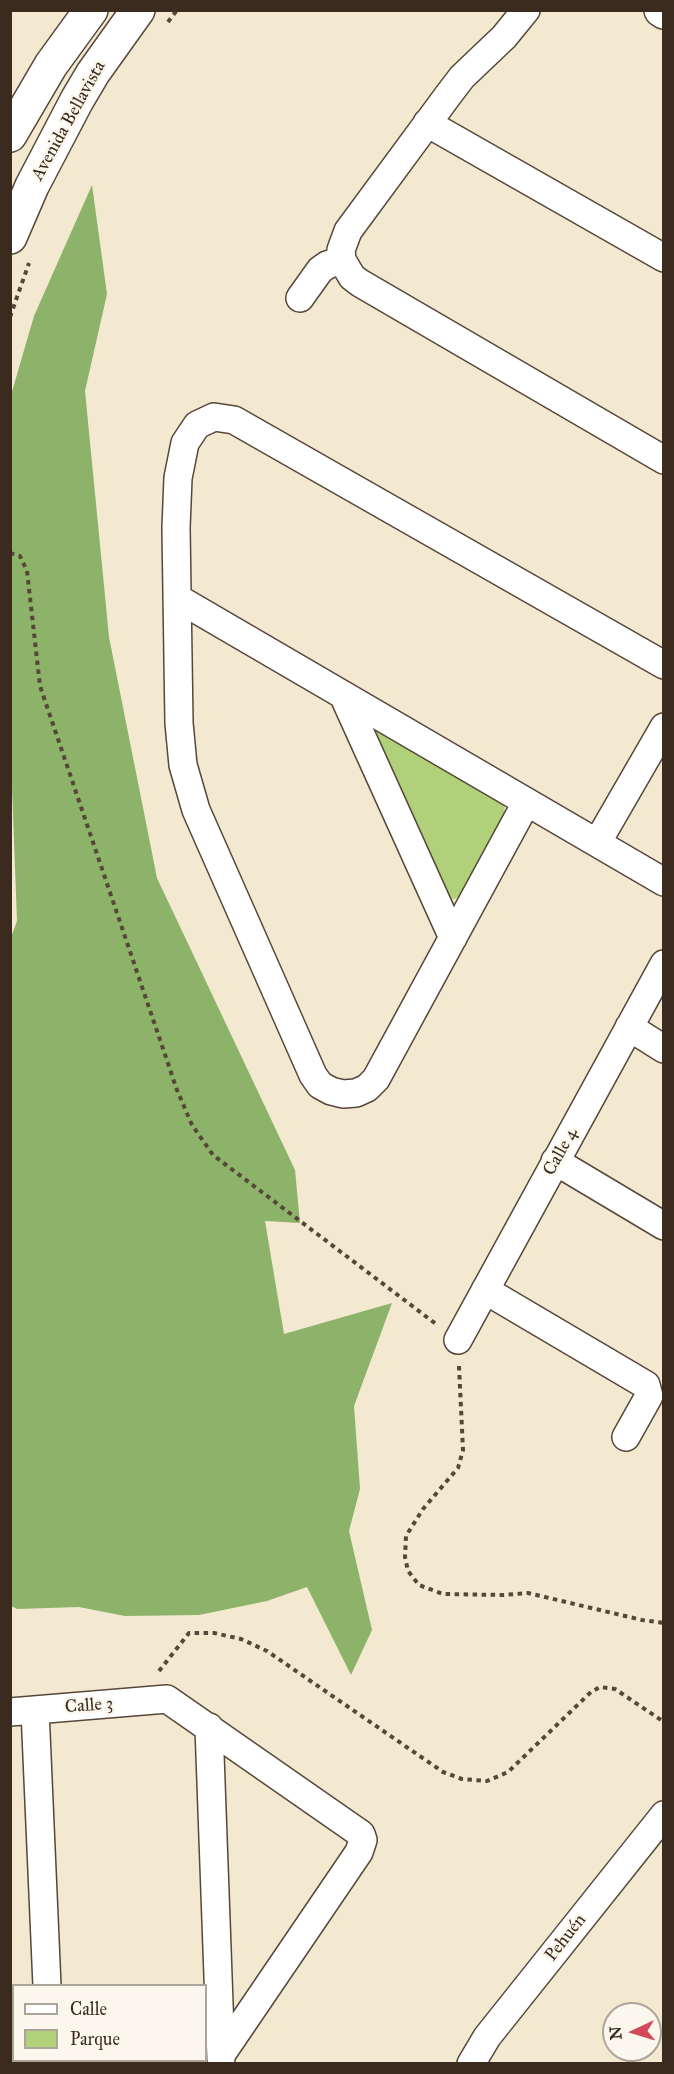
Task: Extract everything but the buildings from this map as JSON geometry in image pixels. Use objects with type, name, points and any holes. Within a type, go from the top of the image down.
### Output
[{"type":"street","points":[[10,135],[51,65],[91,10]]},
{"type":"street","name":"Avenida Bellavista","points":[[10,237],[32,186],[71,110],[93,73],[138,10]]},
{"type":"street","points":[[526,10],[504,37],[462,77],[427,123],[348,231],[341,250],[342,260],[352,277],[360,283],[663,460]]},
{"type":"street","points":[[427,123],[663,258]]},
{"type":"street","points":[[300,298],[320,270],[327,264],[342,260]]},
{"type":"street","points":[[526,802],[376,1079],[367,1088],[349,1094],[331,1091],[320,1085],[313,1075],[188,788],[180,744],[177,598],[178,478],[185,443],[196,425],[214,417],[225,417],[244,425],[663,665]]},
{"type":"street","points":[[177,598],[663,882]]},
{"type":"street","points":[[344,697],[453,938]]},
{"type":"street","points":[[597,843],[663,727]]},
{"type":"street","name":"Calle 4","points":[[458,1340],[663,964]]},
{"type":"street","points":[[629,1027],[663,1049]]},
{"type":"street","points":[[555,1161],[663,1226]]},
{"type":"street","points":[[485,1290],[646,1385],[649,1396],[626,1437]]},
{"type":"street","name":"Calle 3","points":[[23,1711],[167,1699],[209,1727]]},
{"type":"street","points":[[23,1711],[47,1984]]},
{"type":"street","points":[[209,1727],[356,1829],[363,1840],[359,1852],[222,2059]]},
{"type":"street","points":[[209,1727],[222,2059]]},
{"type":"street","name":"Pehuén","points":[[471,2064],[488,2037],[663,1815]]},
{"type":"path","points":[[10,553],[20,556],[27,572],[40,686],[177,1090],[192,1125],[213,1155],[458,1340],[463,1450],[458,1468],[423,1509],[406,1536],[405,1557],[408,1571],[419,1585],[443,1594],[528,1593],[663,1623]]},
{"type":"path","points":[[133,1702],[189,1633],[214,1633],[241,1639],[267,1651],[443,1772],[462,1779],[487,1780],[508,1772],[591,1692],[600,1687],[615,1689],[663,1722]]},
{"type":"green space","points":[[92,185],[107,294],[85,391],[109,637],[157,878],[295,1170],[300,1223],[265,1221],[284,1334],[392,1303],[354,1406],[360,1489],[349,1531],[372,1630],[351,1675],[307,1587],[267,1601],[199,1615],[125,1616],[79,1607],[17,1609],[11,1606],[10,940],[17,921],[10,734],[11,395],[34,316]]},
{"type":"green space","points":[[378,730],[504,802],[505,817],[462,894],[455,899],[447,898],[375,737]]}]
